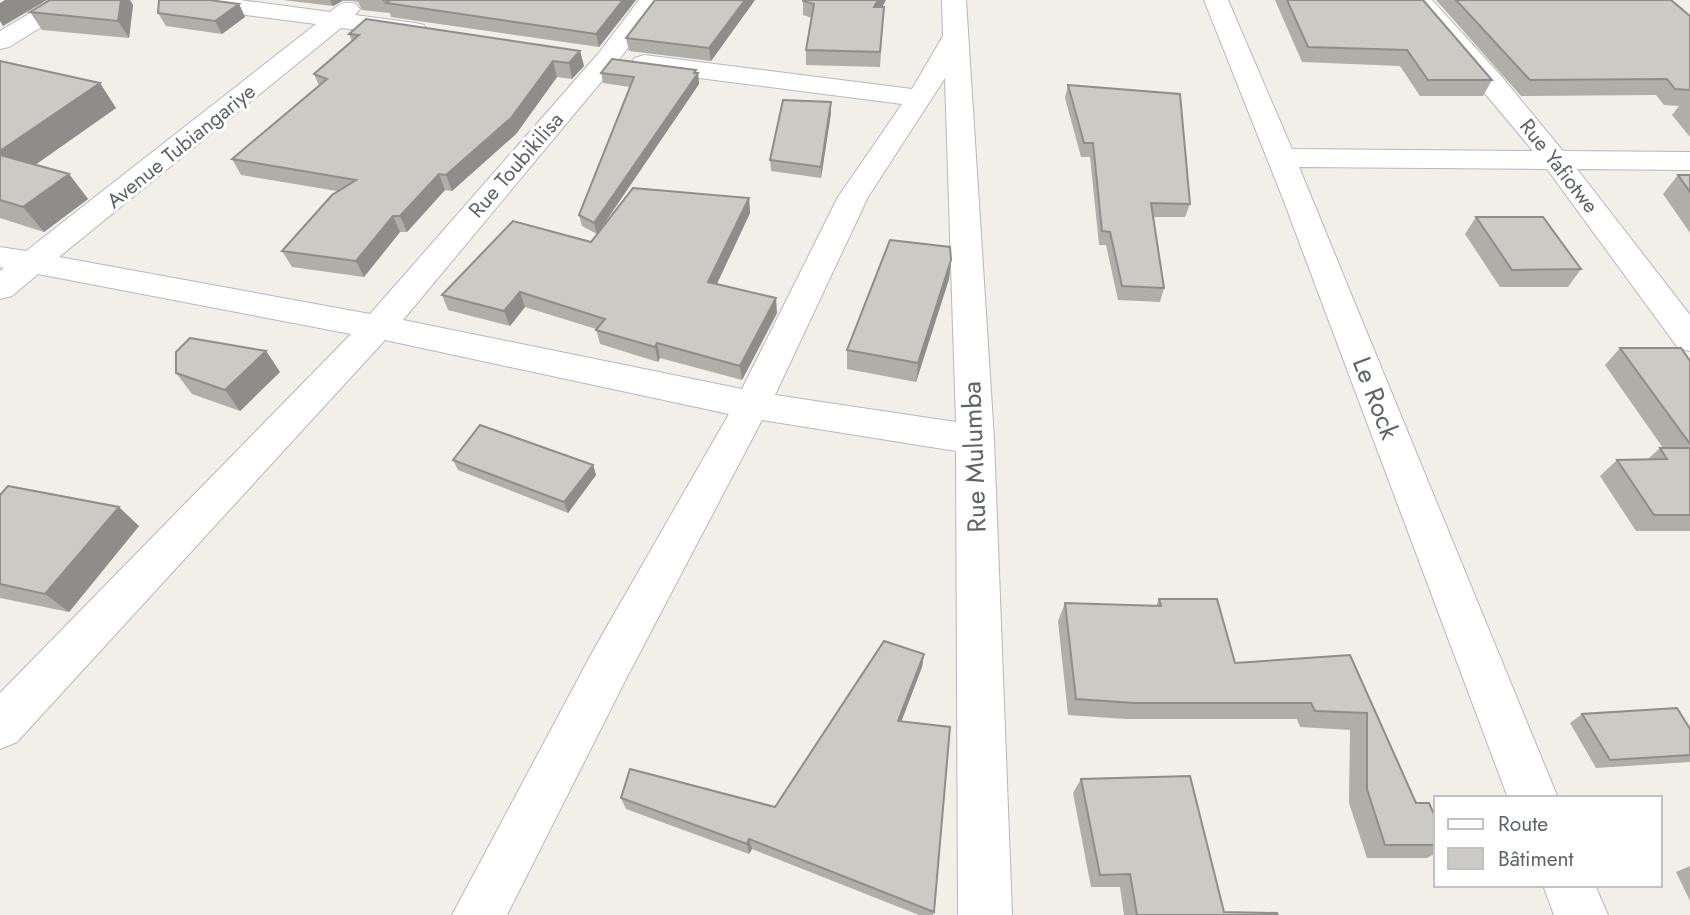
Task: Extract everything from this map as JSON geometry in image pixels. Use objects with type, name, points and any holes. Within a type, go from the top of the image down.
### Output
[{"type":"street","points":[[0,42],[69,0]]},
{"type":"street","points":[[186,0],[432,33]]},
{"type":"street","name":"Avenue Tubiangariye","points":[[0,288],[16,261],[338,19],[359,0]]},
{"type":"street","name":"Rue Toubikilisa","points":[[0,726],[378,327],[594,57],[651,0]]},
{"type":"street","name":"Rue Mulumba","points":[[954,0],[975,439],[985,915]]},
{"type":"street","name":"Le Rock","points":[[1216,0],[1283,158],[1456,608],[1532,796]]},
{"type":"street","name":"Rue Yafiotwe","points":[[1419,0],[1468,51],[1555,158],[1690,339]]},
{"type":"street","points":[[479,915],[610,664],[752,405],[853,197],[892,135],[920,98],[954,39]]},
{"type":"street","points":[[594,57],[920,98]]},
{"type":"street","points":[[1283,158],[1690,161]]},
{"type":"street","points":[[16,261],[378,327],[752,405],[975,439]]},
{"type":"street","points":[[1570,887],[1581,915]]},
{"type":"building","points":[[50,0],[121,0],[118,21],[30,12]]},
{"type":"building","points":[[159,0],[209,0],[239,4],[215,21],[158,13]]},
{"type":"building","points":[[382,0],[623,0],[596,34],[386,3],[389,1]]},
{"type":"building","points":[[655,0],[745,0],[709,48],[626,38]]},
{"type":"building","points":[[803,0],[878,0],[874,7],[884,7],[880,52],[806,50],[814,4]]},
{"type":"building","points":[[1287,0],[1423,0],[1492,80],[1428,80],[1407,50],[1308,47]]},
{"type":"building","points":[[1456,0],[1671,0],[1690,16],[1690,90],[1675,89],[1667,79],[1530,80]]},
{"type":"building","points":[[366,19],[580,51],[569,63],[553,61],[511,118],[446,175],[439,174],[400,216],[393,216],[356,261],[282,251],[332,195],[356,180],[232,159],[327,79],[314,74],[359,35],[349,34]]},
{"type":"building","points":[[612,59],[696,70],[694,73],[698,73],[594,223],[579,215],[634,77],[601,73]]},
{"type":"building","points":[[0,61],[100,83],[0,151]]},
{"type":"building","points":[[1068,85],[1180,94],[1190,204],[1151,203],[1164,288],[1122,286],[1110,232],[1102,231],[1093,143],[1084,143]]},
{"type":"building","points":[[783,100],[831,102],[821,167],[770,160]]},
{"type":"building","points":[[0,155],[69,174],[23,207],[0,200]]},
{"type":"building","points":[[1678,175],[1690,175],[1690,192]]},
{"type":"building","points":[[633,188],[749,198],[708,282],[776,298],[740,366],[657,343],[655,347],[596,330],[605,319],[520,292],[504,311],[442,295],[513,221],[591,242]]},
{"type":"building","points":[[1476,217],[1543,217],[1581,269],[1512,270]]},
{"type":"building","points":[[890,240],[950,247],[951,260],[918,363],[847,350]]},
{"type":"building","points":[[190,338],[266,351],[225,390],[176,373],[176,352]]},
{"type":"building","points":[[1620,348],[1681,348],[1690,361],[1690,444]]},
{"type":"building","points":[[480,425],[593,465],[564,502],[453,460]]},
{"type":"building","points":[[1660,448],[1690,448],[1690,515],[1654,515],[1617,460],[1667,459]]},
{"type":"building","points":[[8,486],[119,507],[45,594],[0,584],[0,495]]},
{"type":"building","points":[[1159,599],[1217,599],[1235,663],[1350,655],[1416,803],[1429,803],[1434,814],[1434,845],[1385,845],[1367,789],[1367,713],[1315,711],[1311,703],[1134,703],[1076,699],[1065,603],[1161,606]]},
{"type":"building","points":[[884,641],[924,654],[898,721],[950,727],[934,912],[749,839],[747,844],[621,798],[630,769],[775,807]]},
{"type":"building","points":[[1677,708],[1690,729],[1690,755],[1610,760],[1582,714]]},
{"type":"building","points":[[1190,776],[1224,912],[1278,915],[1137,915],[1130,874],[1100,875],[1081,779]]}]
